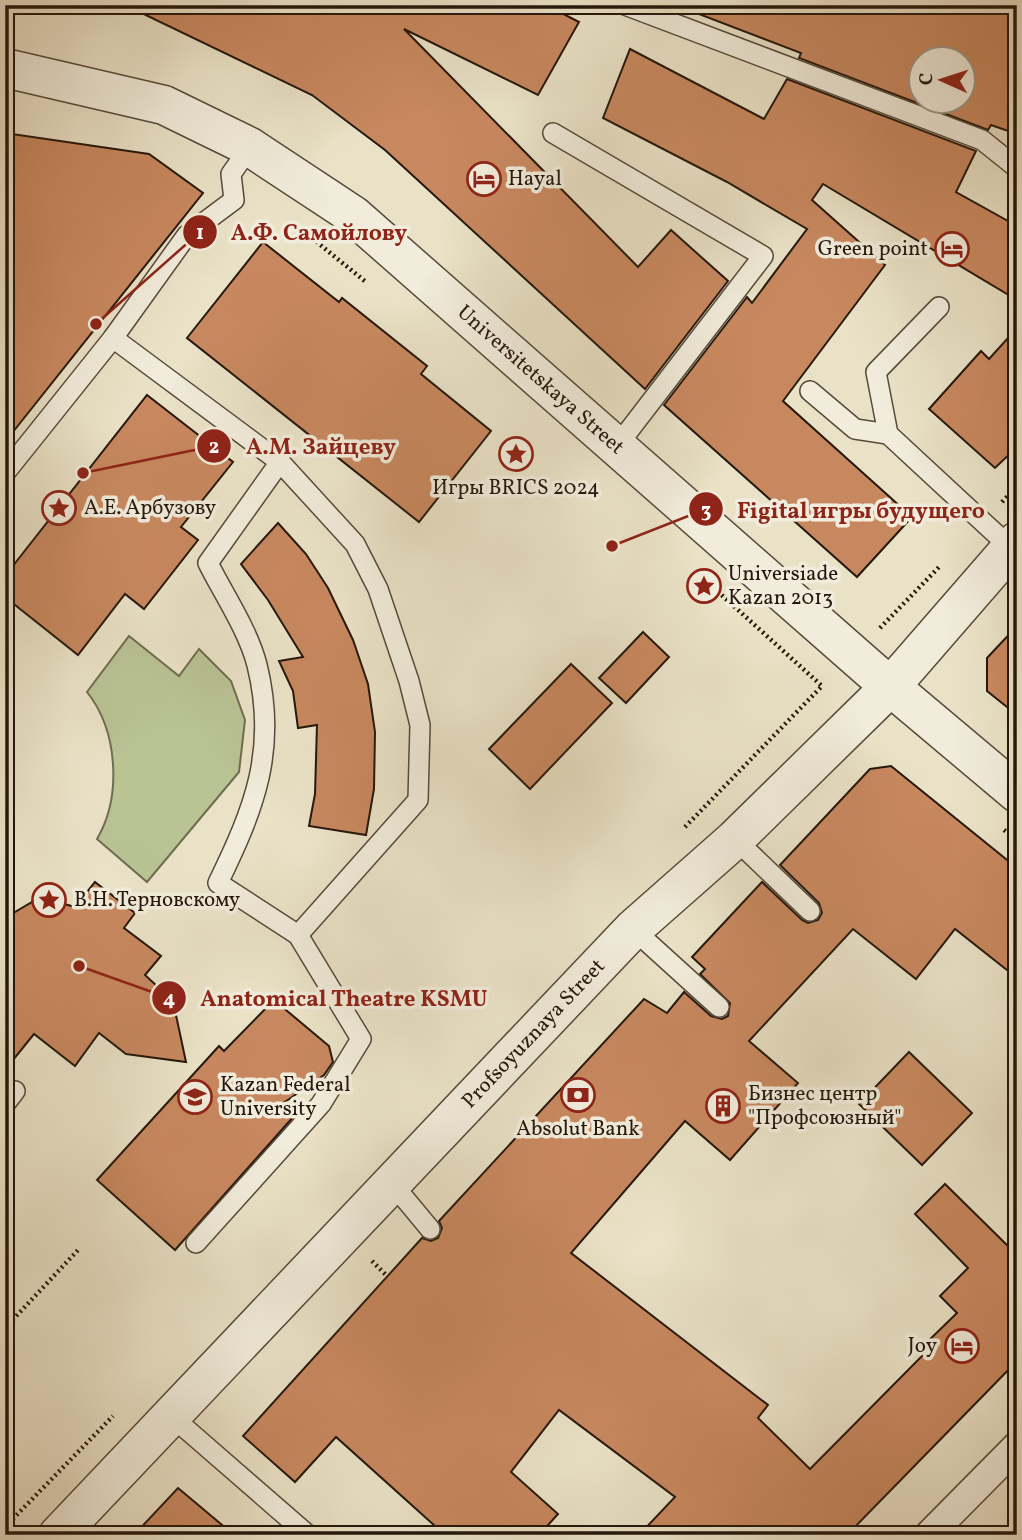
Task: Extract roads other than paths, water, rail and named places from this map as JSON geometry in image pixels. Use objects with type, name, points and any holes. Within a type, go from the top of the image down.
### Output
[{"type":"street","name":"Universitetskaya Street","points":[[5,68],[164,105],[250,147],[353,215],[1017,793]]},
{"type":"street","name":"Profsoyuznaya Street","points":[[58,1535],[633,929],[734,839],[891,686],[1014,545]]},
{"type":"street","points":[[929,1535],[1017,1446]]},
{"type":"lane","points":[[625,5],[982,140],[1017,168]]},
{"type":"lane","points":[[553,133],[762,256],[617,446]]},
{"type":"lane","points":[[5,473],[113,338],[187,235],[233,200],[231,174],[250,147]]},
{"type":"lane","points":[[888,434],[876,372],[939,307]]},
{"type":"lane","points":[[113,338],[280,462],[355,544],[378,589],[397,640],[420,725],[418,800],[298,935]]},
{"type":"lane","points":[[810,391],[855,429],[888,434],[1014,545]]},
{"type":"lane","points":[[196,1243],[321,1104],[361,1039],[298,935],[218,883],[247,823],[260,785],[263,705],[256,663],[208,563],[280,462]]},
{"type":"lane","points":[[734,839],[810,911]]},
{"type":"lane","points":[[633,929],[719,1007]]},
{"type":"lane","points":[[391,1182],[430,1229]]},
{"type":"lane","points":[[170,1415],[308,1535]]},
{"type":"place","name":"Hayal","points":[[484,179]]},
{"type":"place","name":"Green point","points":[[952,249]]},
{"type":"place","name":"А.Ф. Самойлову","points":[[96,324]]},
{"type":"place","name":"Игры BRICS 2024","points":[[516,454]]},
{"type":"place","name":"А.М. Зайцеву","points":[[83,473]]},
{"type":"place","name":"А.Е. Арбузову","points":[[59,508]]},
{"type":"place","name":"Figital игры будущего","points":[[612,546]]},
{"type":"place","name":"Universiade Kazan 2013","points":[[704,586]]},
{"type":"place","name":"В.Н. Терновскому","points":[[49,900]]},
{"type":"place","name":"Anatomical Theatre KSMU","points":[[79,966]]},
{"type":"place","name":"Absolut Bank","points":[[578,1095]]},
{"type":"place","name":"Kazan Federal University","points":[[195,1097]]},
{"type":"place","name":"Бизнес центр \"Профсоюзный\"","points":[[723,1106]]},
{"type":"place","name":"Joy","points":[[962,1346]]}]
